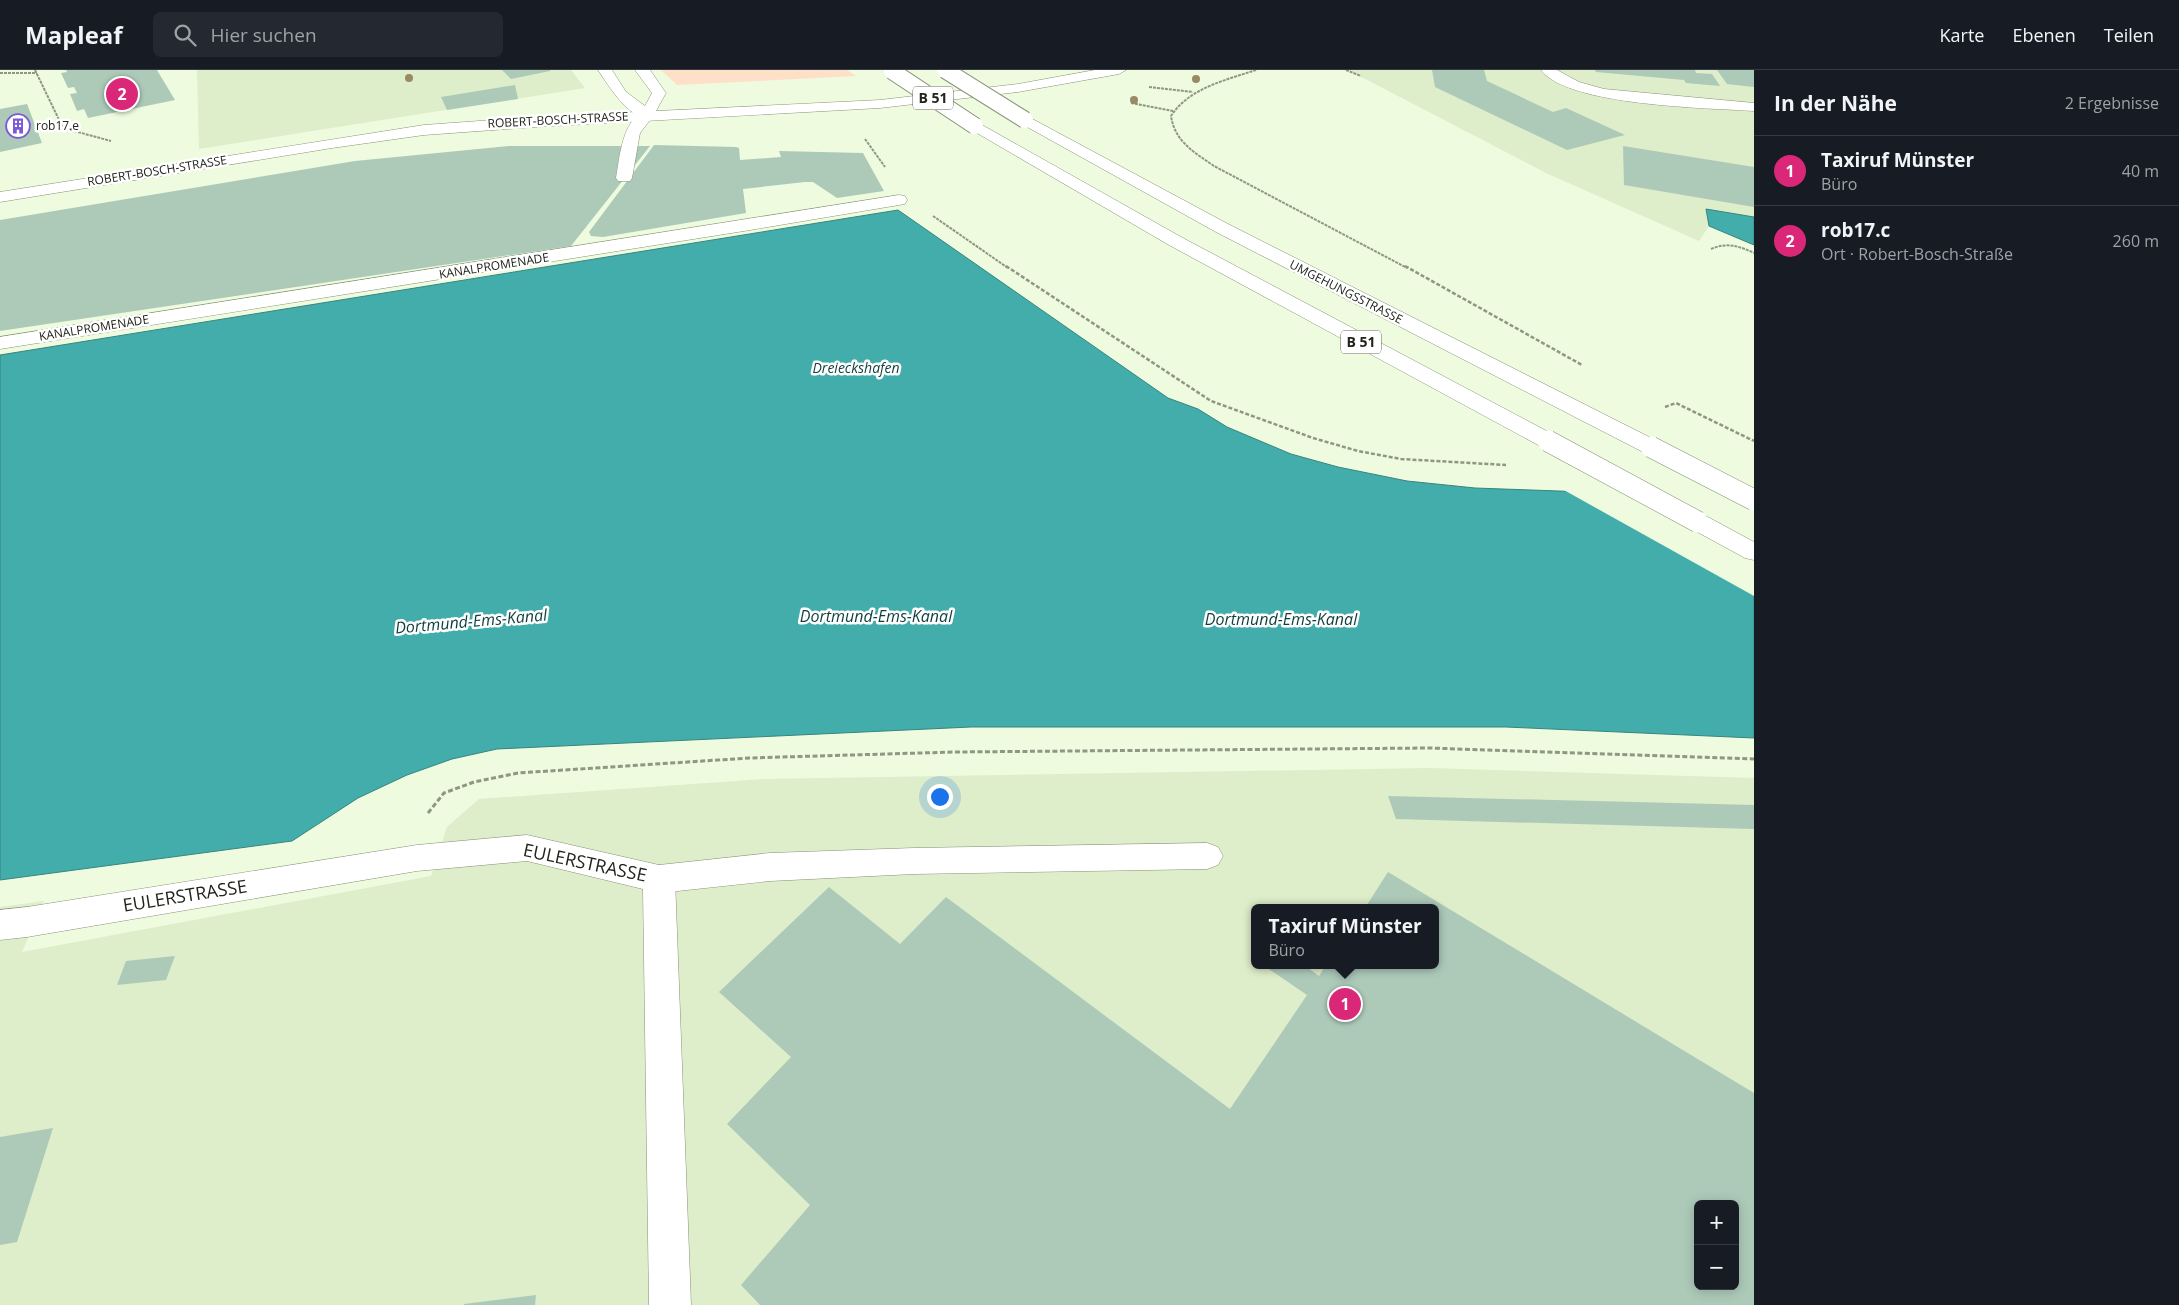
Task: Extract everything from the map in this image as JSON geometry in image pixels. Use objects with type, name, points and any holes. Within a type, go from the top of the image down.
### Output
[{"type":"main road","points":[[605,70],[621,95],[647,115]]},
{"type":"main road","points":[[624,178],[632,132],[647,115],[659,93],[655,85],[642,70]]},
{"type":"main road","name":"B 51","points":[[892,70],[974,126],[1167,236],[1754,552]]},
{"type":"main road","name":"UMGEHUNGSSTRASSE","points":[[945,70],[1025,120],[1222,228],[1754,500]]},
{"type":"main road","name":"ROBERT-BOSCH-STRASSE","points":[[0,197],[332,143],[424,130],[647,115],[829,107],[918,100],[1018,88],[1119,70]]},
{"type":"main road","points":[[1548,70],[1557,78],[1579,88],[1606,94],[1754,107]]},
{"type":"main road","name":"KANALPROMENADE","points":[[0,343],[899,200]]},
{"type":"main road","name":"EULERSTRASSE","points":[[14,924],[417,858],[527,848],[659,879],[670,1305]]},
{"type":"main road","points":[[659,879],[770,867],[905,861],[1207,856]]},
{"type":"path","points":[[35,70],[63,128],[120,143]]},
{"type":"path","points":[[1256,70],[1193,92],[1181,100],[1173,110],[1171,123],[1176,137],[1190,152],[1427,278],[1584,366]]},
{"type":"path","points":[[1346,70],[1361,76]]},
{"type":"path","points":[[0,73],[37,74]]},
{"type":"path","points":[[862,136],[895,182],[895,195],[899,200],[908,200],[918,204],[967,241],[1211,402],[1313,438],[1358,451],[1401,459],[1509,465]]},
{"type":"path","points":[[1711,249],[1720,244],[1730,244],[1754,253]]},
{"type":"path","points":[[1658,410],[1676,403],[1754,441]]},
{"type":"path","points":[[417,858],[418,837],[428,811],[444,793],[474,782],[518,773],[749,758],[964,752],[1429,748],[1754,759]]},
{"type":"shaded area","points":[[197,70],[571,70],[585,88],[199,149]]},
{"type":"shaded area","points":[[661,70],[847,70],[856,76],[677,85]]},
{"type":"shaded area","points":[[1348,70],[1754,70],[1754,217],[1706,209],[1709,226],[1699,241],[1546,173]]},
{"type":"shaded area","points":[[1429,768],[1754,778],[1754,1305],[0,1305],[0,907],[44,901],[22,952],[431,876],[447,827],[479,799],[765,779]]},
{"type":"water","points":[[1706,209],[1754,217],[1754,245],[1709,226]]},
{"type":"water","points":[[898,210],[1168,398],[1198,409],[1227,427],[1291,454],[1338,467],[1407,481],[1475,488],[1754,498],[1754,738],[1506,727],[971,727],[497,749],[452,759],[407,775],[358,798],[292,841],[0,880],[0,355]]},
{"type":"pier","points":[[1562,489],[1754,495],[1754,596]]},
{"type":"building","points":[[66,70],[157,70],[175,100],[88,118],[84,109],[77,111],[70,94],[77,93],[74,87],[68,88],[61,73],[67,72]]},
{"type":"building","points":[[502,70],[550,70],[550,71],[511,79]]},
{"type":"building","points":[[1432,70],[1484,70],[1487,81],[1553,112],[1566,108],[1625,135],[1567,150],[1435,87]]},
{"type":"building","points":[[1595,70],[1695,70],[1696,73],[1712,74],[1720,86],[1686,83],[1684,80],[1596,72]]},
{"type":"building","points":[[1717,70],[1754,70],[1754,87],[1727,84]]},
{"type":"building","points":[[515,85],[518,99],[447,110],[441,97]]},
{"type":"building","name":"rob17.e","points":[[27,104],[42,143],[0,152],[0,109]]},
{"type":"building","points":[[654,145],[736,147],[739,148],[740,160],[781,157],[779,151],[863,153],[884,191],[837,198],[813,182],[743,189],[746,213],[603,237],[591,236],[589,232]]},
{"type":"building","points":[[509,146],[650,146],[571,246],[0,331],[0,220],[355,161]]},
{"type":"building","points":[[1623,146],[1754,167],[1754,207],[1624,185]]},
{"type":"building","points":[[1388,796],[1754,805],[1754,829],[1396,819]]},
{"type":"building","points":[[1388,872],[1754,1093],[1754,1305],[760,1305],[741,1285],[810,1205],[727,1124],[791,1057],[719,992],[829,887],[900,944],[946,897],[1230,1109],[1307,995],[1269,969],[1309,969],[1319,976],[1323,969],[1439,969],[1439,904],[1368,904]]},
{"type":"building","points":[[175,956],[166,980],[117,985],[126,961]]},
{"type":"building","points":[[53,1128],[17,1242],[0,1245],[0,1137]]},
{"type":"building","points":[[536,1295],[535,1305],[464,1305],[464,1304]]},
{"type":"place","name":"rob17.c","points":[[122,94]]},
{"type":"place","name":"rob17.e","points":[[18,126]]},
{"type":"place","name":"Taxiruf Münster","points":[[1345,1004]]},
{"type":"water label","name":"Dreieckshafen","points":[[856,368]]},
{"type":"water label","name":"Dortmund-Ems-Kanal","points":[[876,616]]},
{"type":"water label","name":"Dortmund-Ems-Kanal","points":[[1281,619]]},
{"type":"water label","name":"Dortmund-Ems-Kanal","points":[[471,621]]}]
